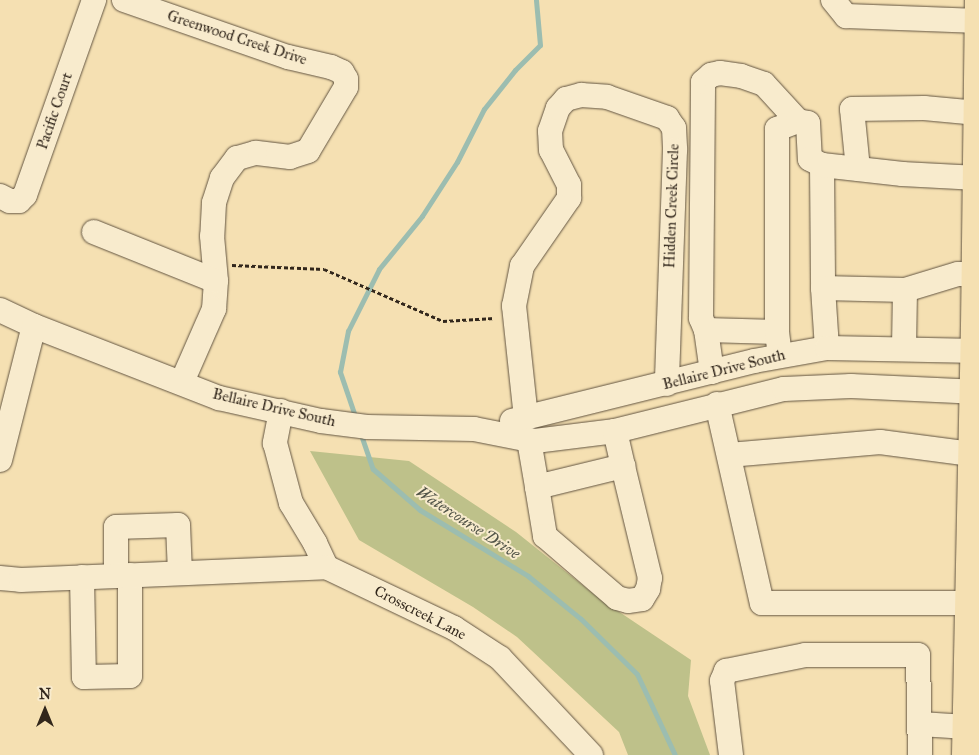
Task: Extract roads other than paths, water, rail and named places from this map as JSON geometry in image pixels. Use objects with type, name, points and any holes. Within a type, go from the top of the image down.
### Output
[{"type":"main road","points":[[966,755],[971,454],[977,351],[979,0]]},
{"type":"street","name":"Pacific Court","points":[[0,196],[19,201],[25,195],[94,0]]},
{"type":"street","name":"Greenwood Creek Drive","points":[[124,0],[288,57],[331,67],[342,72],[346,79],[346,87],[308,151],[290,156],[255,152],[237,158],[229,166],[214,203],[212,236],[215,273]]},
{"type":"street","points":[[833,0],[846,16],[922,9],[979,21]]},
{"type":"street","points":[[712,372],[706,330],[701,318],[703,82],[711,75],[720,73],[741,76],[764,84],[798,121]]},
{"type":"street","name":"Hidden Creek Circle","points":[[623,466],[650,578],[648,589],[642,599],[628,601],[617,598],[545,536],[527,429],[514,306],[522,266],[569,198],[569,185],[551,150],[550,131],[558,108],[566,99],[581,95],[607,97],[667,118],[674,128],[675,150],[668,384]]},
{"type":"street","points":[[858,169],[852,109],[924,108],[978,113]]},
{"type":"street","points":[[781,356],[776,332],[777,130],[798,121],[808,123],[810,159],[822,165],[902,174],[978,178]]},
{"type":"street","points":[[822,165],[823,288],[827,348]]},
{"type":"street","points":[[94,232],[215,273],[214,309],[182,382]]},
{"type":"street","points":[[823,288],[905,290],[958,274],[976,274]]},
{"type":"street","points":[[904,349],[905,290]]},
{"type":"street","name":"Bellaire Drive South","points":[[0,310],[34,326],[219,398],[322,421],[406,430],[527,429],[574,438],[615,431],[784,388],[851,386],[976,391]]},
{"type":"street","points":[[0,460],[34,326]]},
{"type":"street","points":[[706,330],[776,332]]},
{"type":"street","name":"Bellaire Drive South","points":[[527,429],[712,372],[781,356],[827,348],[977,351]]},
{"type":"street","points":[[717,404],[762,603],[969,603]]},
{"type":"street","points":[[281,411],[274,443],[291,503],[316,543],[326,567]]},
{"type":"street","points":[[538,487],[623,466],[615,431]]},
{"type":"street","points":[[729,455],[880,442],[971,454]]},
{"type":"street","points":[[82,577],[84,677],[130,676],[123,576],[116,528],[178,526],[180,573]]},
{"type":"street","name":"Crosscreek Lane","points":[[0,578],[21,580],[326,567],[454,628],[500,658],[591,755]]},
{"type":"street","points":[[731,755],[722,681],[726,671],[805,655],[918,655],[920,755]]},
{"type":"street","points":[[920,724],[967,726]]},
{"type":"waterway","name":"Watercourse Drive","points":[[356,419],[340,372],[348,331],[379,269],[422,216],[457,162],[484,109],[515,70],[540,45],[536,0]]},
{"type":"waterway","name":"Watercourse Drive","points":[[360,432],[373,469],[420,510],[528,576],[581,619],[637,674],[675,755]]}]
